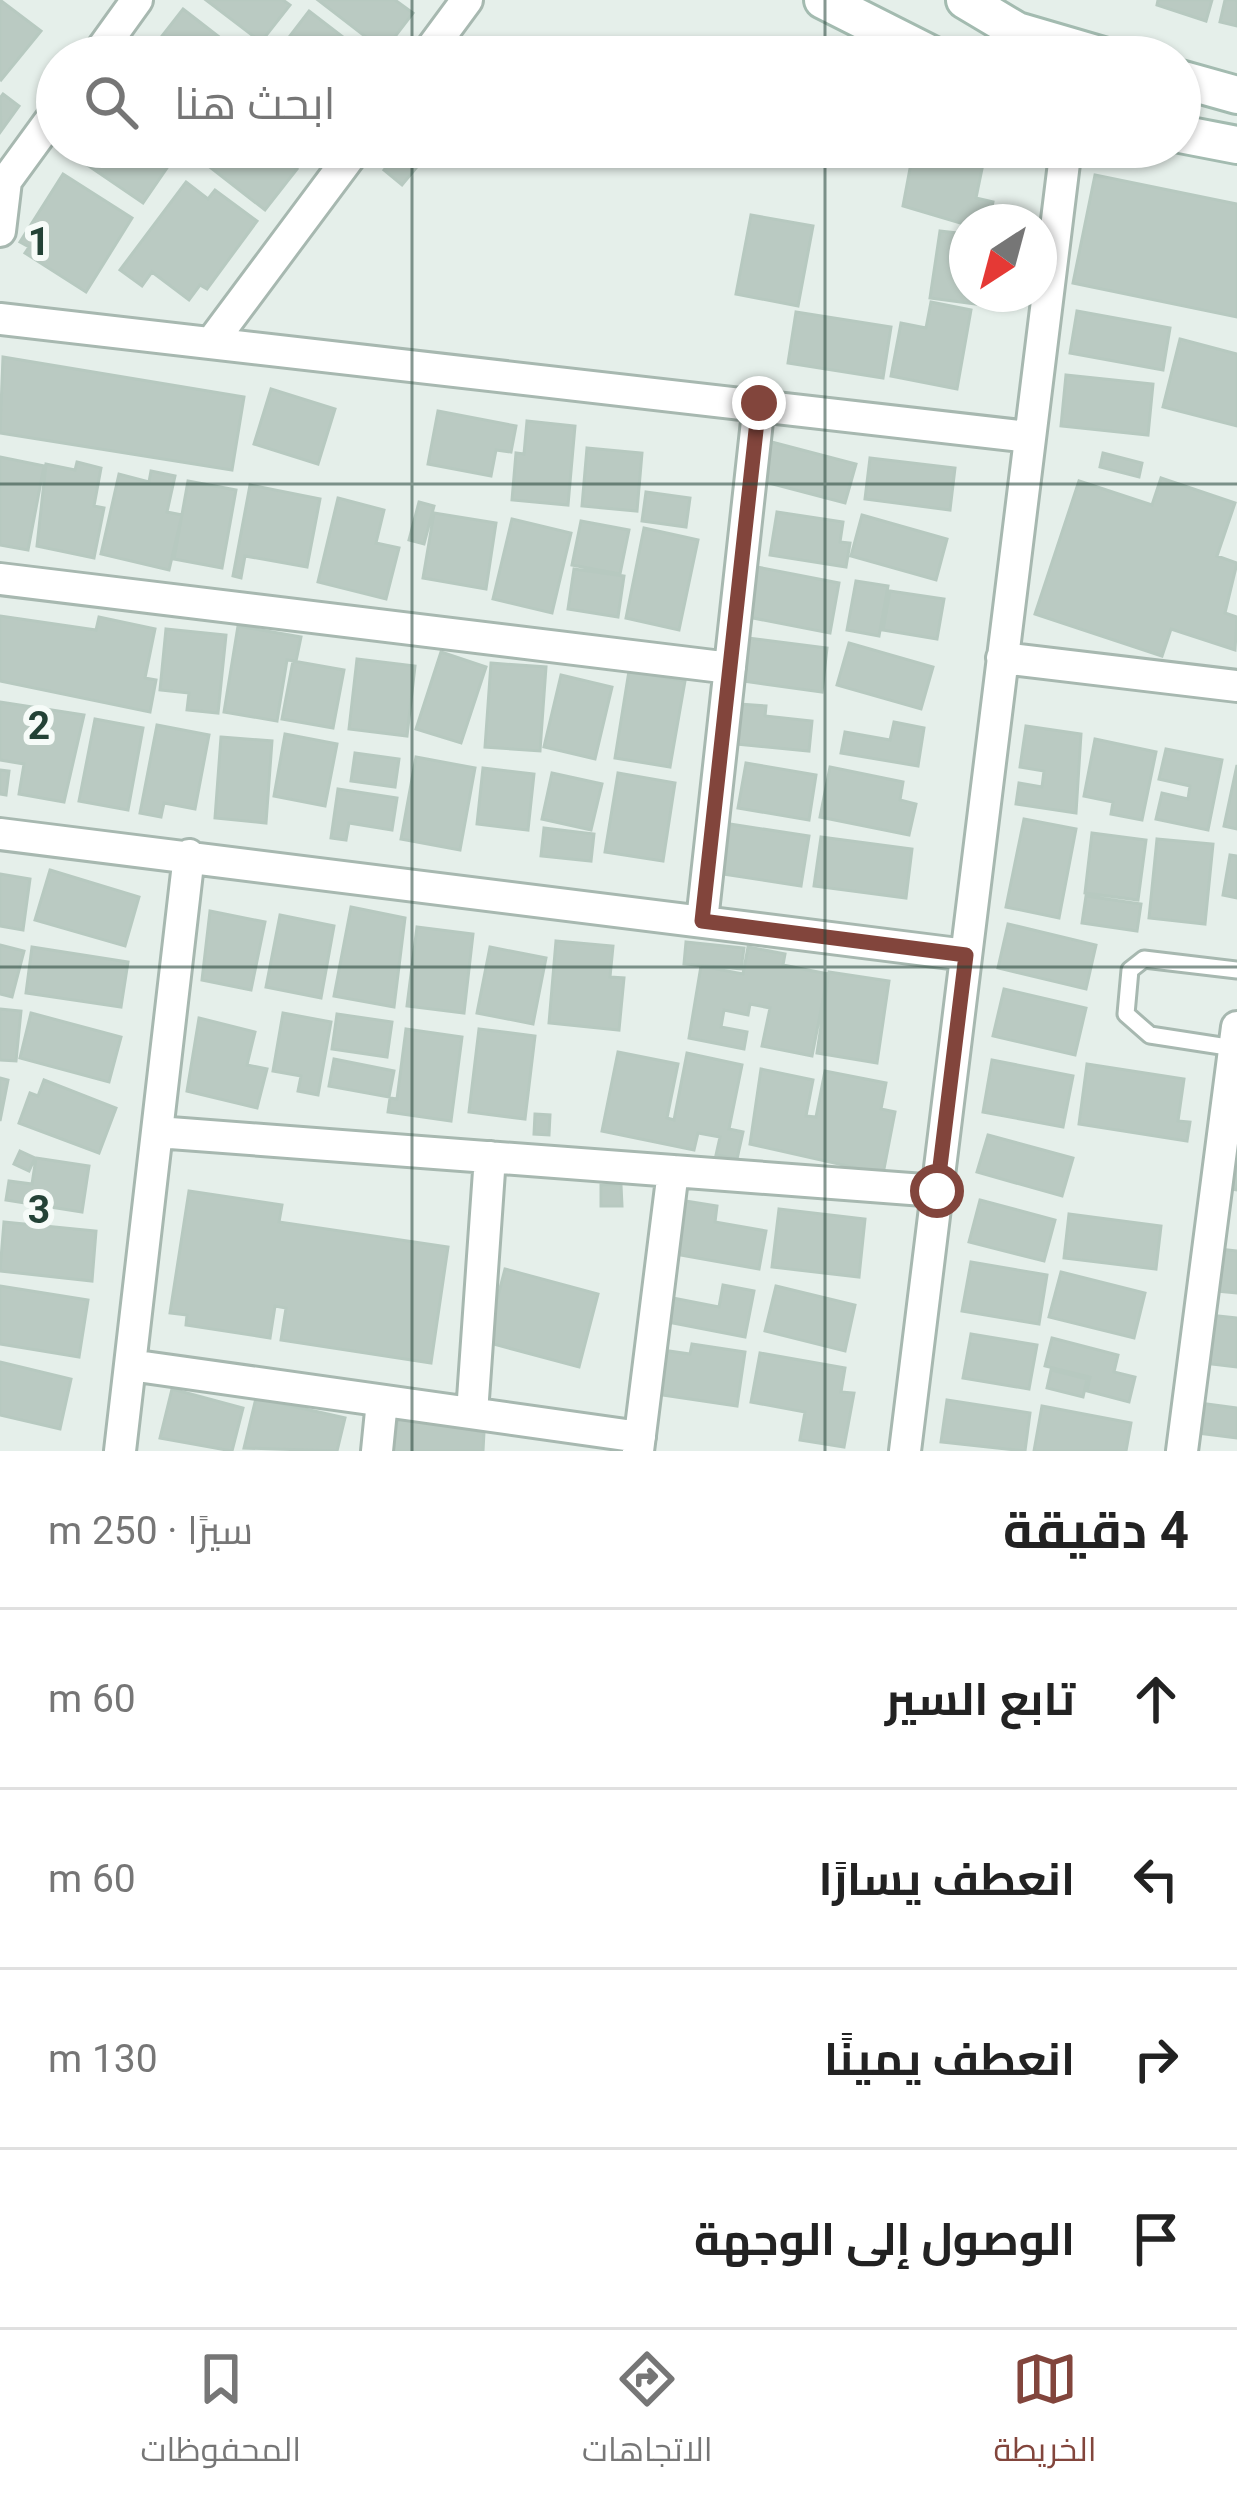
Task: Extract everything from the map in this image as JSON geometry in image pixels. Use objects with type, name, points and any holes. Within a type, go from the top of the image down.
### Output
[{"type":"street","points":[[111,36],[137,0]]},
{"type":"street","points":[[440,36],[467,0]]},
{"type":"street","points":[[824,0],[895,36]]},
{"type":"street","points":[[965,0],[1034,36]]},
{"type":"street","points":[[1201,85],[1237,95]]},
{"type":"street","points":[[1201,138],[1237,145]]},
{"type":"street","points":[[0,231],[6,181],[36,140]]},
{"type":"street","points":[[211,343],[341,168]]},
{"type":"street","points":[[905,1451],[1063,168]]},
{"type":"street","points":[[0,319],[1029,437]]},
{"type":"street","points":[[702,921],[759,403]]},
{"type":"street","points":[[0,579],[730,668]]},
{"type":"street","points":[[1002,658],[1237,686]]},
{"type":"street","points":[[0,834],[966,955]]},
{"type":"street","points":[[120,1451],[189,855]]},
{"type":"street","points":[[1182,1451],[1224,1222],[1236,1038]]},
{"type":"street","points":[[157,1132],[937,1191]]},
{"type":"street","points":[[472,1413],[490,1157]]},
{"type":"street","points":[[130,1365],[472,1413],[639,1444],[674,1171]]},
{"type":"street","points":[[376,1451],[382,1401]]},
{"type":"lane","points":[[1236,1038],[1150,1035],[1126,1014],[1130,970],[1144,959],[1237,970]]},
{"type":"building","points":[[0,0],[41,31],[0,79]]},
{"type":"building","points":[[206,0],[283,0],[290,5],[266,36],[253,36]]},
{"type":"building","points":[[318,0],[395,0],[413,13],[395,36],[365,36]]},
{"type":"building","points":[[1158,0],[1212,0],[1206,21],[1157,5]]},
{"type":"building","points":[[1225,0],[1237,0],[1237,26],[1220,22]]},
{"type":"building","points":[[183,9],[218,36],[162,36]]},
{"type":"building","points":[[309,11],[342,36],[290,36]]},
{"type":"building","points":[[3,94],[19,106],[1,131],[0,98]]},
{"type":"building","points":[[92,168],[167,168],[143,203]]},
{"type":"building","points":[[211,168],[297,169],[265,210]]},
{"type":"building","points":[[386,168],[416,168],[402,185]]},
{"type":"building","points":[[910,168],[982,168],[976,198],[993,204],[949,204],[949,220],[903,206]]},
{"type":"building","points":[[63,174],[132,218],[86,292],[25,253],[29,247],[20,242]]},
{"type":"building","points":[[1095,175],[1237,204],[1237,317],[1073,283]]},
{"type":"building","points":[[186,182],[208,199],[215,190],[257,221],[207,289],[200,285],[189,300],[152,272],[142,286],[120,270]]},
{"type":"building","points":[[751,215],[813,226],[798,306],[736,294]]},
{"type":"building","points":[[940,231],[949,232],[949,300],[930,298]]},
{"type":"building","points":[[931,302],[949,306],[949,312],[971,312],[957,389],[891,376],[901,323],[926,328]]},
{"type":"building","points":[[1077,311],[1170,328],[1163,370],[1070,353]]},
{"type":"building","points":[[796,312],[891,327],[883,378],[788,363]]},
{"type":"building","points":[[1180,339],[1237,354],[1237,426],[1163,407]]},
{"type":"building","points":[[3,357],[244,397],[232,470],[0,433]]},
{"type":"building","points":[[1066,375],[1153,384],[1148,435],[1061,426]]},
{"type":"building","points":[[271,389],[335,409],[318,464],[254,444]]},
{"type":"building","points":[[438,411],[516,426],[511,452],[496,450],[491,476],[428,464]]},
{"type":"building","points":[[527,421],[575,426],[568,505],[512,500],[516,453],[524,454]]},
{"type":"building","points":[[764,440],[856,464],[845,503],[754,479]]},
{"type":"building","points":[[587,448],[642,453],[637,511],[582,506]]},
{"type":"building","points":[[1103,453],[1142,463],[1139,477],[1100,467]]},
{"type":"building","points":[[0,457],[44,466],[28,550],[0,545]]},
{"type":"building","points":[[870,458],[955,468],[950,510],[865,499]]},
{"type":"building","points":[[77,462],[101,468],[94,506],[104,508],[94,558],[37,546],[46,464],[75,470]]},
{"type":"building","points":[[151,471],[175,476],[167,512],[182,515],[169,570],[101,554],[119,474],[149,482]]},
{"type":"building","points":[[1161,478],[1235,503],[1217,556],[1237,563],[1225,613],[1237,617],[1235,650],[1171,629],[1162,656],[1035,614],[1079,481],[1152,505]]},
{"type":"building","points":[[188,481],[236,490],[222,568],[174,559]]},
{"type":"building","points":[[250,485],[320,499],[307,567],[245,556],[241,578],[233,576]]},
{"type":"building","points":[[646,492],[690,498],[686,527],[642,521]]},
{"type":"building","points":[[338,498],[384,510],[376,543],[399,548],[386,599],[318,582]]},
{"type":"building","points":[[419,502],[434,506],[424,544],[409,540]]},
{"type":"building","points":[[777,512],[843,522],[840,542],[850,543],[846,567],[770,555]]},
{"type":"building","points":[[434,513],[496,523],[486,589],[423,578]]},
{"type":"building","points":[[862,515],[947,539],[936,580],[851,556]]},
{"type":"building","points":[[512,519],[571,533],[552,613],[493,599]]},
{"type":"building","points":[[581,521],[629,530],[620,574],[572,565]]},
{"type":"building","points":[[644,528],[698,540],[679,630],[626,618]]},
{"type":"building","points":[[757,567],[839,583],[830,633],[748,617]]},
{"type":"building","points":[[574,569],[624,576],[618,617],[568,609]]},
{"type":"building","points":[[856,581],[888,586],[879,636],[847,630]]},
{"type":"building","points":[[890,591],[944,599],[937,639],[883,630]]},
{"type":"building","points":[[0,616],[96,630],[99,617],[155,629],[145,678],[156,680],[150,712],[0,681]]},
{"type":"building","points":[[238,626],[301,637],[296,661],[287,660],[277,721],[224,712]]},
{"type":"building","points":[[166,629],[226,635],[218,713],[187,710],[189,693],[160,690]]},
{"type":"building","points":[[748,638],[827,648],[822,692],[743,681]]},
{"type":"building","points":[[849,643],[933,667],[921,709],[837,685]]},
{"type":"building","points":[[441,652],[486,667],[461,743],[416,729]]},
{"type":"building","points":[[357,659],[415,666],[407,736],[349,729]]},
{"type":"building","points":[[293,661],[344,670],[333,728],[282,719]]},
{"type":"building","points":[[491,663],[546,667],[540,751],[485,747]]},
{"type":"building","points":[[629,671],[685,681],[670,767],[615,758]]},
{"type":"building","points":[[561,675],[612,687],[595,759],[544,747]]},
{"type":"building","points":[[0,702],[84,715],[64,802],[19,794],[24,764],[0,760]]},
{"type":"building","points":[[739,704],[766,706],[765,716],[812,721],[809,751],[735,744]]},
{"type":"building","points":[[95,719],[143,728],[128,810],[79,801]]},
{"type":"building","points":[[894,722],[924,728],[918,766],[841,753],[845,732],[890,740]]},
{"type":"building","points":[[157,725],[209,735],[195,809],[164,803],[161,817],[140,813]]},
{"type":"building","points":[[1026,726],[1081,734],[1076,813],[1016,804],[1019,783],[1042,787],[1044,771],[1020,767]]},
{"type":"building","points":[[285,734],[337,744],[325,806],[274,796]]},
{"type":"building","points":[[221,737],[272,741],[266,823],[215,818]]},
{"type":"building","points":[[1095,739],[1156,752],[1142,820],[1111,814],[1113,802],[1084,796]]},
{"type":"building","points":[[1166,749],[1222,760],[1208,830],[1156,819],[1162,793],[1188,799],[1190,786],[1159,779]]},
{"type":"building","points":[[355,753],[399,759],[395,787],[351,781]]},
{"type":"building","points":[[416,757],[475,768],[460,850],[401,839]]},
{"type":"building","points":[[746,763],[816,775],[809,820],[738,808]]},
{"type":"building","points":[[1237,765],[1237,829],[1224,826]]},
{"type":"building","points":[[830,767],[903,782],[900,800],[916,804],[909,835],[820,817]]},
{"type":"building","points":[[483,768],[534,774],[528,830],[477,824]]},
{"type":"building","points":[[0,770],[9,771],[6,795],[0,794]]},
{"type":"building","points":[[552,773],[602,784],[591,830],[542,819]]},
{"type":"building","points":[[618,773],[675,783],[663,861],[605,852]]},
{"type":"building","points":[[338,789],[397,798],[392,830],[349,823],[346,840],[331,838]]},
{"type":"building","points":[[1024,819],[1076,829],[1059,918],[1006,907]]},
{"type":"building","points":[[730,824],[809,836],[801,886],[723,874]]},
{"type":"building","points":[[544,828],[594,834],[591,861],[541,856]]},
{"type":"building","points":[[1092,833],[1146,840],[1138,900],[1085,893]]},
{"type":"building","points":[[821,837],[912,849],[906,898],[814,886]]},
{"type":"building","points":[[1157,839],[1213,844],[1205,924],[1149,918]]},
{"type":"building","points":[[1230,855],[1237,856],[1237,898],[1223,895]]},
{"type":"building","points":[[50,870],[139,897],[125,946],[35,920]]},
{"type":"building","points":[[0,874],[30,879],[23,930],[0,926]]},
{"type":"building","points":[[1086,896],[1141,904],[1137,931],[1082,923]]},
{"type":"building","points":[[351,907],[405,918],[394,1007],[334,996]]},
{"type":"building","points":[[210,911],[265,922],[251,990],[202,980]]},
{"type":"building","points":[[280,915],[334,926],[321,998],[266,987]]},
{"type":"building","points":[[1008,924],[1096,945],[1086,989],[998,968]]},
{"type":"building","points":[[417,927],[473,934],[464,1013],[407,1006]]},
{"type":"building","points":[[556,941],[613,946],[610,977],[624,978],[619,1030],[549,1023]]},
{"type":"building","points":[[686,942],[744,948],[741,969],[684,964]]},
{"type":"building","points":[[0,945],[24,951],[12,997],[0,994]]},
{"type":"building","points":[[32,947],[128,962],[121,1007],[26,993]]},
{"type":"building","points":[[490,947],[546,958],[533,1024],[477,1013]]},
{"type":"building","points":[[748,947],[785,954],[783,965],[828,974],[812,1056],[762,1046],[770,1008],[750,1004],[748,1015],[724,1010],[721,1027],[747,1032],[744,1049],[689,1038],[701,966],[743,974]]},
{"type":"building","points":[[829,972],[889,981],[877,1063],[817,1053]]},
{"type":"building","points":[[1004,989],[1086,1008],[1075,1055],[993,1036]]},
{"type":"building","points":[[0,1009],[21,1011],[16,1061],[0,1060]]},
{"type":"building","points":[[31,1013],[121,1037],[109,1082],[20,1058]]},
{"type":"building","points":[[283,1013],[331,1022],[318,1095],[298,1091],[301,1076],[273,1071]]},
{"type":"building","points":[[337,1014],[392,1022],[387,1057],[332,1049]]},
{"type":"building","points":[[199,1018],[255,1032],[247,1065],[267,1069],[257,1108],[187,1091]]},
{"type":"building","points":[[406,1029],[462,1037],[451,1121],[388,1112],[390,1098],[397,1099]]},
{"type":"building","points":[[479,1029],[535,1036],[525,1119],[469,1112]]},
{"type":"building","points":[[618,1052],[678,1064],[667,1118],[674,1120],[687,1053],[742,1065],[729,1129],[743,1132],[737,1159],[716,1155],[720,1137],[698,1133],[694,1150],[602,1131]]},
{"type":"building","points":[[334,1059],[394,1071],[389,1097],[329,1086]]},
{"type":"building","points":[[992,1060],[1073,1076],[1063,1127],[983,1112]]},
{"type":"building","points":[[1087,1064],[1184,1079],[1178,1121],[1190,1122],[1187,1141],[1079,1124]]},
{"type":"building","points":[[761,1069],[813,1080],[806,1116],[816,1117],[825,1071],[886,1083],[881,1109],[895,1112],[883,1174],[750,1144]]},
{"type":"building","points":[[0,1078],[8,1080],[0,1121]]},
{"type":"building","points":[[44,1080],[116,1108],[99,1153],[19,1123],[30,1093],[38,1096]]},
{"type":"building","points":[[1237,1112],[1237,1190],[1226,1188]]},
{"type":"building","points":[[535,1114],[550,1115],[549,1135],[534,1134]]},
{"type":"building","points":[[988,1135],[1073,1158],[1062,1196],[977,1172]]},
{"type":"building","points":[[20,1151],[35,1158],[29,1171],[14,1164]]},
{"type":"building","points":[[36,1158],[89,1166],[82,1212],[6,1200],[9,1181],[32,1184]]},
{"type":"building","points":[[601,1185],[621,1185],[622,1206],[601,1206]]},
{"type":"building","points":[[189,1191],[282,1205],[279,1222],[448,1247],[431,1363],[281,1340],[286,1308],[275,1306],[270,1338],[186,1325],[187,1315],[170,1313]]},
{"type":"building","points":[[673,1199],[717,1206],[715,1222],[766,1231],[759,1269],[664,1252]]},
{"type":"building","points":[[980,1200],[1055,1220],[1044,1261],[969,1242]]},
{"type":"building","points":[[779,1209],[865,1219],[859,1277],[772,1267]]},
{"type":"building","points":[[1069,1214],[1161,1226],[1156,1269],[1064,1258]]},
{"type":"building","points":[[4,1222],[96,1231],[92,1281],[0,1271]]},
{"type":"building","points":[[1219,1249],[1237,1251],[1237,1293],[1215,1291]]},
{"type":"building","points":[[971,1262],[1047,1275],[1039,1324],[962,1311]]},
{"type":"building","points":[[505,1269],[598,1294],[579,1367],[486,1342]]},
{"type":"building","points":[[1061,1272],[1145,1293],[1134,1338],[1049,1317]]},
{"type":"building","points":[[723,1285],[754,1291],[745,1337],[668,1322],[673,1298],[719,1307]]},
{"type":"building","points":[[0,1286],[88,1300],[79,1357],[0,1344]]},
{"type":"building","points":[[776,1286],[855,1305],[845,1351],[765,1331]]},
{"type":"building","points":[[1209,1315],[1237,1318],[1237,1367],[1203,1363]]},
{"type":"building","points":[[971,1334],[1037,1345],[1029,1389],[963,1378]]},
{"type":"building","points":[[1052,1338],[1118,1355],[1114,1372],[1135,1377],[1129,1402],[1087,1391],[1090,1377],[1045,1366]]},
{"type":"building","points":[[692,1344],[745,1352],[737,1406],[649,1393],[655,1349],[690,1354]]},
{"type":"building","points":[[760,1353],[845,1368],[841,1392],[854,1393],[844,1447],[800,1440],[805,1412],[751,1402]]},
{"type":"building","points":[[0,1362],[71,1379],[60,1429],[0,1415]]},
{"type":"building","points":[[1051,1370],[1087,1379],[1083,1397],[1047,1388]]},
{"type":"building","points":[[172,1389],[243,1408],[232,1451],[160,1438]]},
{"type":"building","points":[[256,1398],[345,1418],[337,1451],[244,1448]]},
{"type":"building","points":[[947,1400],[1030,1413],[1025,1451],[941,1442]]},
{"type":"building","points":[[1192,1402],[1237,1408],[1237,1438],[1189,1432]]},
{"type":"building","points":[[1042,1406],[1131,1423],[1126,1451],[1034,1451]]},
{"type":"building","points":[[399,1416],[484,1432],[483,1451],[392,1451]]},
{"type":"route","points":[[759,403],[702,921],[966,955],[937,1191]]}]
